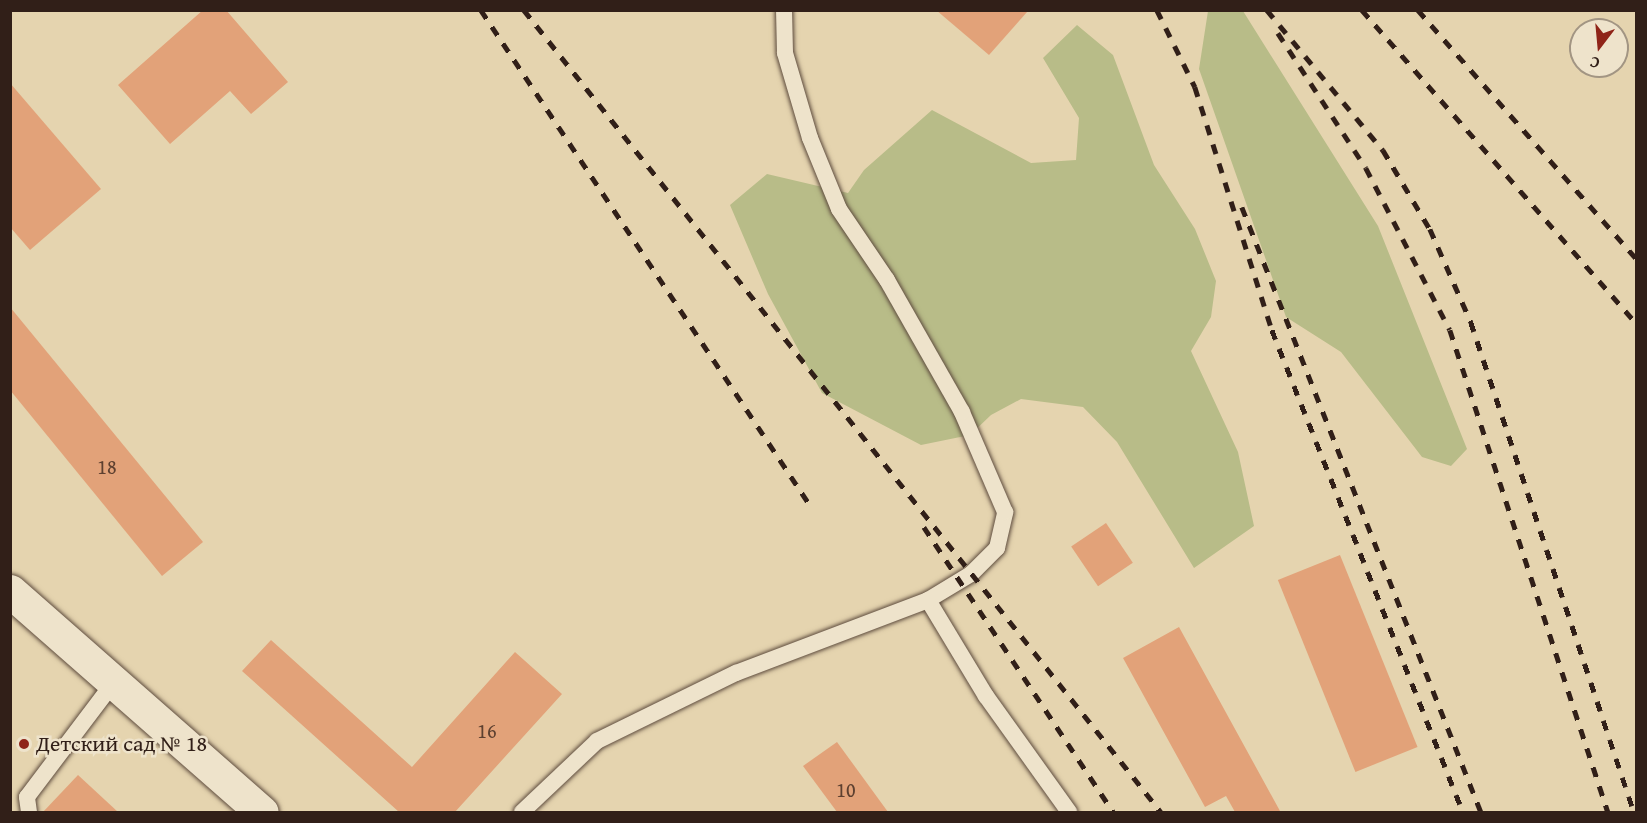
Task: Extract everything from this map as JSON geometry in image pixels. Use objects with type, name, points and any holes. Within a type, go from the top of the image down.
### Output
[{"type":"street","points":[[10,591],[262,813]]},
{"type":"lane","points":[[522,813],[597,741],[736,673],[928,600],[971,574],[997,548],[1005,512],[962,412],[839,209],[785,53],[784,10]]},
{"type":"lane","points":[[928,600],[986,696],[1069,813]]},
{"type":"lane","points":[[29,813],[27,797],[114,682]]},
{"type":"green space","points":[[1208,11],[1243,11],[1378,226],[1467,449],[1451,466],[1422,457],[1341,352],[1286,317],[1199,69]]},
{"type":"green space","points":[[1077,25],[1113,55],[1154,165],[1195,229],[1216,281],[1211,317],[1191,351],[1238,452],[1254,526],[1194,568],[1117,442],[1083,407],[1021,399],[991,415],[970,435],[921,445],[822,393],[768,294],[730,205],[767,174],[848,193],[864,170],[932,110],[1031,163],[1076,160],[1079,118],[1043,58]]},
{"type":"building","points":[[203,10],[226,10],[288,82],[251,114],[230,91],[170,144],[118,85]]},
{"type":"building","points":[[936,10],[1025,10],[1027,12],[989,55]]},
{"type":"building","points":[[10,83],[101,189],[30,250],[10,227]]},
{"type":"building","points":[[10,307],[203,542],[162,576],[10,390]]},
{"type":"building","points":[[1106,523],[1133,563],[1098,586],[1071,546]]},
{"type":"building","points":[[1340,555],[1418,747],[1355,772],[1278,580]]},
{"type":"building","points":[[1179,627],[1279,812],[1235,812],[1226,796],[1205,807],[1123,658]]},
{"type":"building","points":[[271,640],[412,767],[515,652],[562,694],[455,812],[399,812],[242,671]]},
{"type":"building","points":[[837,742],[888,812],[837,812],[803,766]]},
{"type":"building","points":[[78,775],[118,812],[43,812]]},
{"type":"railway","points":[[481,10],[808,502]]},
{"type":"railway","points":[[524,10],[1161,812]]},
{"type":"railway","points":[[1157,10],[1195,87],[1272,330],[1463,812]]},
{"type":"railway","points":[[1267,10],[1383,150],[1430,229],[1471,322],[1634,812]]},
{"type":"railway","points":[[1362,10],[1636,323]]},
{"type":"railway","points":[[1418,10],[1636,258]]},
{"type":"railway","points":[[1278,33],[1366,168],[1450,330],[1608,812]]},
{"type":"railway","points":[[1242,207],[1481,812]]},
{"type":"railway","points":[[924,527],[1113,812]]},
{"type":"place","name":"Детский сад № 18","points":[[24,744]]}]
